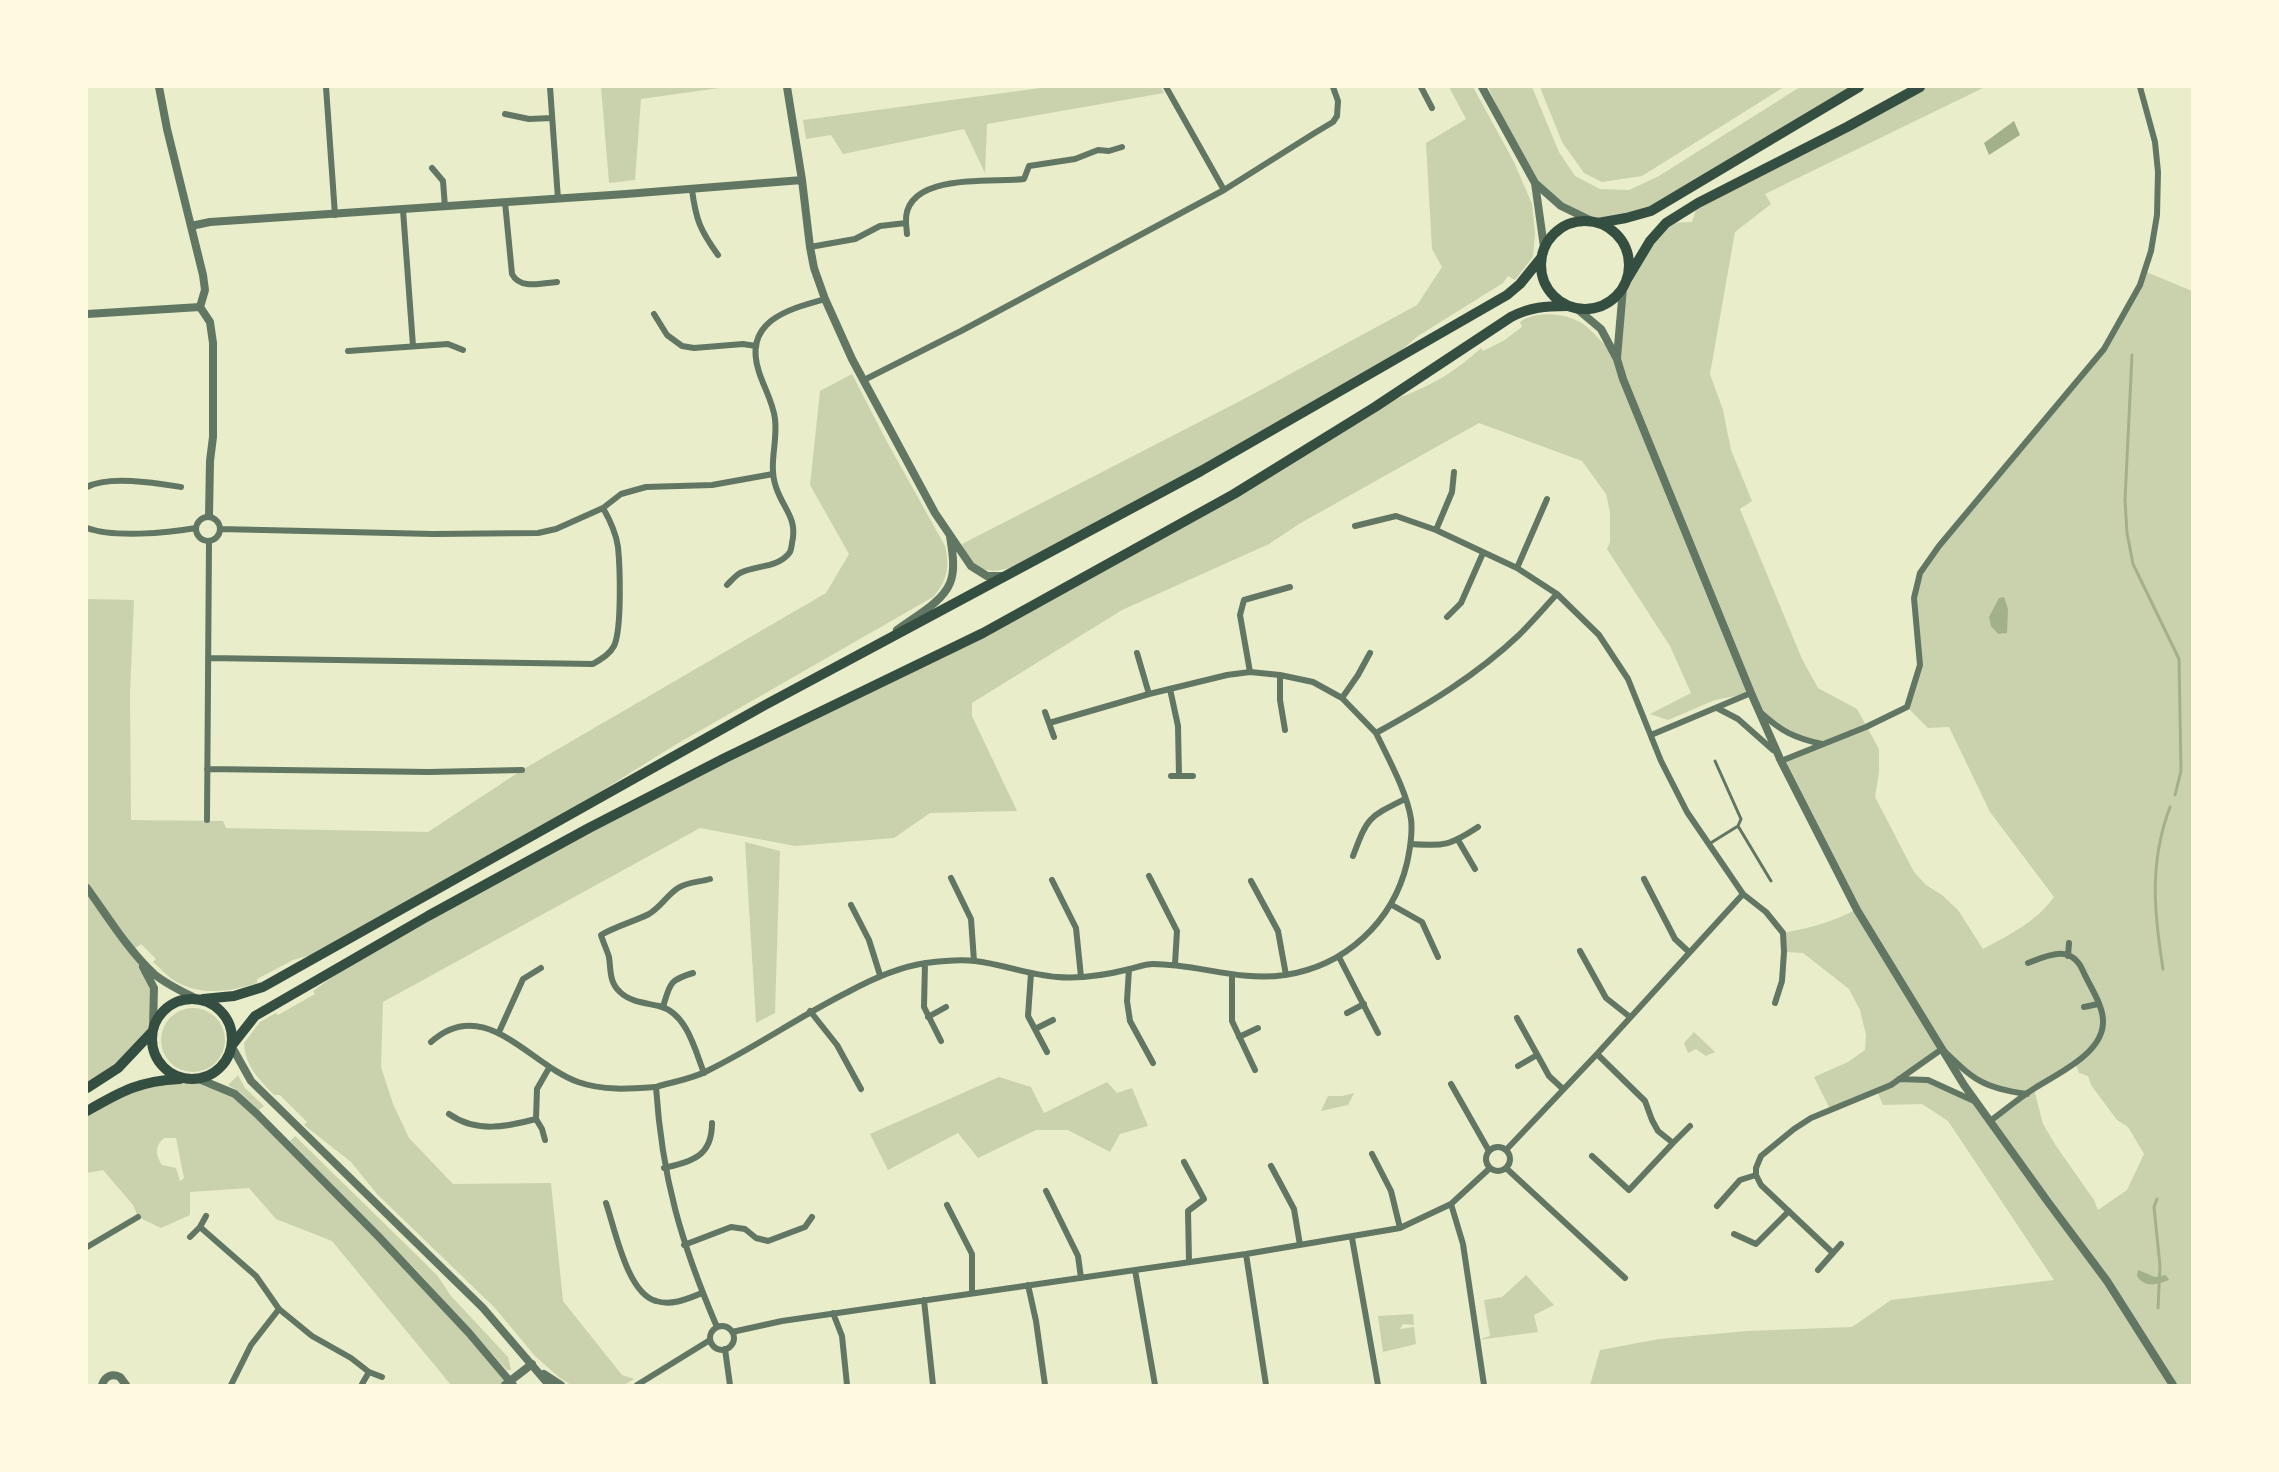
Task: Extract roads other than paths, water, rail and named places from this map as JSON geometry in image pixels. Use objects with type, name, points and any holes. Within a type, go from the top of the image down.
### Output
[{"type":"main road","points":[[186,1079],[169,1071],[156,1057],[152,1045],[153,1029],[158,1017],[174,1002],[234,996],[264,987],[705,739],[1201,471],[1470,318],[1508,295],[1520,284],[1553,235],[1565,226],[1579,221],[1596,223],[1626,218],[1651,211],[1859,87]]},
{"type":"main road","points":[[87,1111],[134,1085],[145,1082],[200,1079],[211,1075],[221,1068],[233,1045],[255,1016],[273,1005],[428,916],[589,828],[725,758],[983,633],[1234,494],[1375,407],[1519,313],[1540,306],[1589,309],[1602,306],[1614,298],[1650,241],[1666,223],[1698,203],[1847,128],[1920,87]]},
{"type":"main road","points":[[1596,223],[1614,232],[1624,246],[1629,264],[1624,285]]},
{"type":"main road","points":[[1543,252],[1541,272],[1546,286],[1555,298],[1571,307]]},
{"type":"main road","points":[[199,999],[216,1006],[226,1016],[232,1029],[233,1045]]},
{"type":"main road","points":[[87,1088],[118,1068],[153,1029]]},
{"type":"street","points":[[159,87],[203,275],[205,290],[200,307]]},
{"type":"street","points":[[326,87],[335,214]]},
{"type":"street","points":[[550,87],[558,199]]},
{"type":"street","points":[[788,87],[810,247],[814,268],[825,298],[864,380],[935,513],[971,566],[987,576],[1006,576]]},
{"type":"street","points":[[1166,87],[1224,190]]},
{"type":"street","points":[[864,380],[961,331],[1224,190],[1333,122],[1339,109],[1333,87]]},
{"type":"street","points":[[1421,87],[1432,108]]},
{"type":"street","points":[[1482,87],[1535,183],[1561,206],[1596,223]]},
{"type":"street","points":[[1781,762],[1866,727],[1907,707],[1920,665],[1914,598],[1920,573],[1939,546],[2104,349],[2140,285],[2151,251],[2157,215],[2158,172],[2156,142],[2140,87]]},
{"type":"street","points":[[505,114],[530,119],[552,118]]},
{"type":"street","points":[[907,234],[906,217],[914,198],[928,188],[982,180],[1024,179],[1029,166],[1075,159],[1098,150],[1109,151],[1122,147]]},
{"type":"street","points":[[432,168],[443,182],[445,207]]},
{"type":"street","points":[[191,226],[210,222],[692,190],[802,180]]},
{"type":"street","points":[[1535,183],[1543,252]]},
{"type":"street","points":[[692,190],[696,218],[704,236],[718,255]]},
{"type":"street","points":[[505,202],[512,274],[515,281],[523,285],[557,282]]},
{"type":"street","points":[[403,210],[413,346]]},
{"type":"street","points":[[810,247],[855,239],[880,226],[906,223]]},
{"type":"street","points":[[1617,359],[1624,285]]},
{"type":"street","points":[[727,585],[739,574],[777,563],[790,551],[794,534],[793,521],[776,489],[772,456],[777,430],[774,407],[758,369],[756,346],[767,325],[777,315],[825,298]]},
{"type":"street","points":[[87,314],[200,307]]},
{"type":"street","points":[[200,307],[210,322],[213,343],[213,437],[209,516]]},
{"type":"street","points":[[1571,307],[1601,329],[1617,359],[1751,693],[1781,762],[1826,850],[1896,975],[1942,1049],[1977,1102],[2107,1281],[2173,1385]]},
{"type":"street","points":[[654,314],[667,335],[682,346],[694,348],[743,344],[756,346]]},
{"type":"street","points":[[348,351],[448,344],[463,350]]},
{"type":"street","points":[[1436,530],[1452,492],[1454,472]]},
{"type":"street","points":[[220,529],[538,533],[556,529],[603,508],[621,494],[646,487],[712,484],[773,474]]},
{"type":"street","points":[[87,487],[101,482],[156,483],[181,487]]},
{"type":"street","points":[[1517,568],[1547,499]]},
{"type":"street","points":[[208,658],[593,664],[605,657],[614,646],[619,629],[618,546],[612,525],[603,508]]},
{"type":"street","points":[[209,516],[216,519],[220,529],[216,538],[209,541],[199,538],[196,528],[200,519],[209,516]]},
{"type":"street","points":[[1355,526],[1396,516],[1436,530],[1517,568],[1557,594],[1599,635],[1628,679],[1687,812],[1743,894],[1766,912],[1783,933],[1785,952],[1782,981],[1775,1003]]},
{"type":"street","points":[[87,528],[98,532],[152,533],[196,528]]},
{"type":"street","points":[[878,645],[939,598],[950,583],[953,566],[950,535]]},
{"type":"street","points":[[207,820],[209,541]]},
{"type":"street","points":[[1447,617],[1461,603],[1483,553]]},
{"type":"street","points":[[1250,672],[1240,615],[1244,600],[1290,587]]},
{"type":"street","points":[[1376,733],[1443,694],[1496,656],[1557,594]]},
{"type":"street","points":[[1137,653],[1149,694]]},
{"type":"street","points":[[1342,698],[1370,653]]},
{"type":"street","points":[[431,1042],[438,1036],[464,1027],[481,1026],[499,1032],[549,1068],[576,1081],[600,1088],[626,1090],[656,1087],[704,1073],[810,1011],[880,975],[925,963],[974,961],[1055,977],[1081,977],[1149,964],[1175,964],[1232,975],[1262,977],[1286,975],[1339,957],[1364,939],[1392,905],[1405,873],[1411,844],[1411,819],[1405,799],[1376,733],[1342,698],[1313,682],[1250,672],[1227,675],[1149,694],[1049,723]]},
{"type":"street","points":[[1280,675],[1280,700],[1285,730]]},
{"type":"street","points":[[1170,689],[1178,726],[1175,776],[1193,776]]},
{"type":"street","points":[[1651,735],[1751,693]]},
{"type":"street","points":[[1717,708],[1738,719],[1755,732],[1770,746],[1781,762]]},
{"type":"street","points":[[1760,711],[1778,728],[1790,735],[1823,745]]},
{"type":"street","points":[[1045,712],[1054,736]]},
{"type":"street","points":[[207,769],[429,772],[522,770]]},
{"type":"street","points":[[1353,856],[1366,822],[1377,812],[1405,799]]},
{"type":"street","points":[[1411,844],[1442,846],[1458,840],[1478,827]]},
{"type":"street","points":[[1458,840],[1475,869]]},
{"type":"street","points":[[1149,876],[1177,931],[1175,964]]},
{"type":"street","points":[[951,878],[971,918],[974,961]]},
{"type":"street","points":[[704,1073],[687,1029],[678,1018],[663,1007],[631,1000],[613,983],[609,957],[601,935],[648,914],[683,885],[710,879]]},
{"type":"street","points":[[1644,879],[1675,939],[1689,952]]},
{"type":"street","points":[[1052,880],[1076,928],[1081,977]]},
{"type":"street","points":[[1251,881],[1278,931],[1286,975]]},
{"type":"street","points":[[87,888],[119,932],[155,974],[171,986],[199,999]]},
{"type":"street","points":[[1506,1150],[1743,894]]},
{"type":"street","points":[[851,905],[869,940],[880,975]]},
{"type":"street","points":[[1392,905],[1422,922],[1438,957]]},
{"type":"street","points":[[2068,956],[2069,943]]},
{"type":"street","points":[[1580,951],[1606,998],[1630,1017]]},
{"type":"street","points":[[1990,1120],[2026,1094],[2060,1074],[2094,1045],[2101,1034],[2103,1022],[2098,1004],[2080,964],[2074,958],[2056,953],[2028,963]]},
{"type":"street","points":[[138,956],[154,988],[153,1029]]},
{"type":"street","points":[[1339,957],[1378,1033]]},
{"type":"street","points":[[925,963],[924,1007],[941,1041]]},
{"type":"street","points":[[499,1032],[523,979],[541,968]]},
{"type":"street","points":[[1129,969],[1127,1001],[1130,1021],[1153,1063]]},
{"type":"street","points":[[663,1007],[670,983],[675,978],[693,973]]},
{"type":"street","points":[[1031,973],[1028,1016],[1047,1052]]},
{"type":"street","points":[[1232,975],[1232,1021],[1256,1070]]},
{"type":"street","points":[[1347,1013],[1364,1004]]},
{"type":"street","points":[[2084,1007],[2098,1004]]},
{"type":"street","points":[[928,1017],[946,1007]]},
{"type":"street","points":[[810,1011],[837,1045],[861,1089]]},
{"type":"street","points":[[1517,1018],[1549,1076],[1563,1089]]},
{"type":"street","points":[[1035,1029],[1053,1020]]},
{"type":"street","points":[[1239,1036],[1258,1028]]},
{"type":"street","points":[[233,1045],[250,1080],[483,1308],[549,1385]]},
{"type":"street","points":[[1942,1049],[1967,1073],[1984,1084],[2005,1091],[2026,1094]]},
{"type":"street","points":[[1833,1253],[1761,1185],[1756,1175],[1756,1168],[1761,1156],[1811,1118],[1899,1079],[1942,1049]]},
{"type":"street","points":[[1597,1054],[1645,1101],[1659,1131],[1673,1143]]},
{"type":"street","points":[[1518,1066],[1537,1055]]},
{"type":"street","points":[[546,1140],[543,1129],[536,1119],[537,1089],[549,1068]]},
{"type":"street","points":[[200,1079],[235,1094],[257,1114],[462,1325],[509,1384],[534,1366]]},
{"type":"street","points":[[1899,1079],[1928,1080],[1977,1102]]},
{"type":"street","points":[[1451,1084],[1489,1151],[1486,1161],[1490,1168],[1500,1171],[1506,1168],[1510,1157],[1506,1150],[1499,1147],[1489,1151]]},
{"type":"street","points":[[656,1087],[664,1168],[684,1245],[717,1327]]},
{"type":"street","points":[[449,1114],[482,1127],[510,1126],[536,1119]]},
{"type":"street","points":[[664,1168],[697,1158],[712,1138],[712,1123]]},
{"type":"street","points":[[1592,1156],[1629,1190],[1690,1126]]},
{"type":"street","points":[[1372,1154],[1391,1191],[1400,1228]]},
{"type":"street","points":[[1184,1162],[1204,1199],[1188,1211],[1189,1261]]},
{"type":"street","points":[[1271,1166],[1294,1209],[1300,1245]]},
{"type":"street","points":[[732,1332],[833,1313],[1246,1254],[1352,1238],[1400,1228],[1451,1204],[1490,1168]]},
{"type":"street","points":[[1506,1168],[1625,1278]]},
{"type":"street","points":[[1717,1206],[1740,1180],[1756,1175]]},
{"type":"street","points":[[1046,1191],[1077,1256],[1081,1278]]},
{"type":"street","points":[[606,1203],[630,1275],[645,1297],[657,1302],[671,1303],[702,1293]]},
{"type":"street","points":[[1451,1204],[1463,1244],[1484,1385]]},
{"type":"street","points":[[947,1205],[972,1254],[972,1292]]},
{"type":"street","points":[[1734,1234],[1756,1244],[1789,1211]]},
{"type":"street","points":[[190,1237],[200,1227],[206,1216]]},
{"type":"street","points":[[87,1247],[138,1217]]},
{"type":"street","points":[[684,1245],[731,1227],[745,1229],[756,1238],[768,1241],[805,1227],[812,1217]]},
{"type":"street","points":[[200,1227],[256,1276],[279,1309],[312,1336],[351,1358],[369,1372],[382,1377]]},
{"type":"street","points":[[1352,1238],[1378,1385]]},
{"type":"street","points":[[1818,1270],[1840,1244]]},
{"type":"street","points":[[1246,1254],[1266,1385]]},
{"type":"street","points":[[1134,1270],[1155,1385]]},
{"type":"street","points":[[1028,1285],[1046,1385]]},
{"type":"street","points":[[924,1300],[933,1385]]},
{"type":"street","points":[[231,1385],[251,1345],[279,1309]]},
{"type":"street","points":[[833,1313],[842,1336],[848,1385]]},
{"type":"street","points":[[717,1327],[727,1327],[732,1332],[732,1343],[725,1349],[713,1346],[710,1340],[711,1332],[717,1327]]},
{"type":"street","points":[[637,1385],[710,1340]]},
{"type":"street","points":[[725,1349],[730,1385]]},
{"type":"street","points":[[534,1366],[561,1385]]},
{"type":"street","points":[[362,1384],[369,1372]]},
{"type":"street","points":[[102,1385],[106,1378],[113,1375],[120,1377],[126,1385]]},
{"type":"lane","points":[[1709,844],[1738,826],[1741,816],[1715,761]]},
{"type":"lane","points":[[1738,826],[1771,881]]},
{"type":"waterway","points":[[2132,355],[2125,500],[2127,533],[2133,564],[2179,659],[2181,771],[2175,795]]},
{"type":"waterway","points":[[2163,969],[2157,928],[2155,888],[2159,848],[2170,807]]},
{"type":"waterway","points":[[2157,1199],[2154,1207],[2160,1266],[2158,1308]]}]
